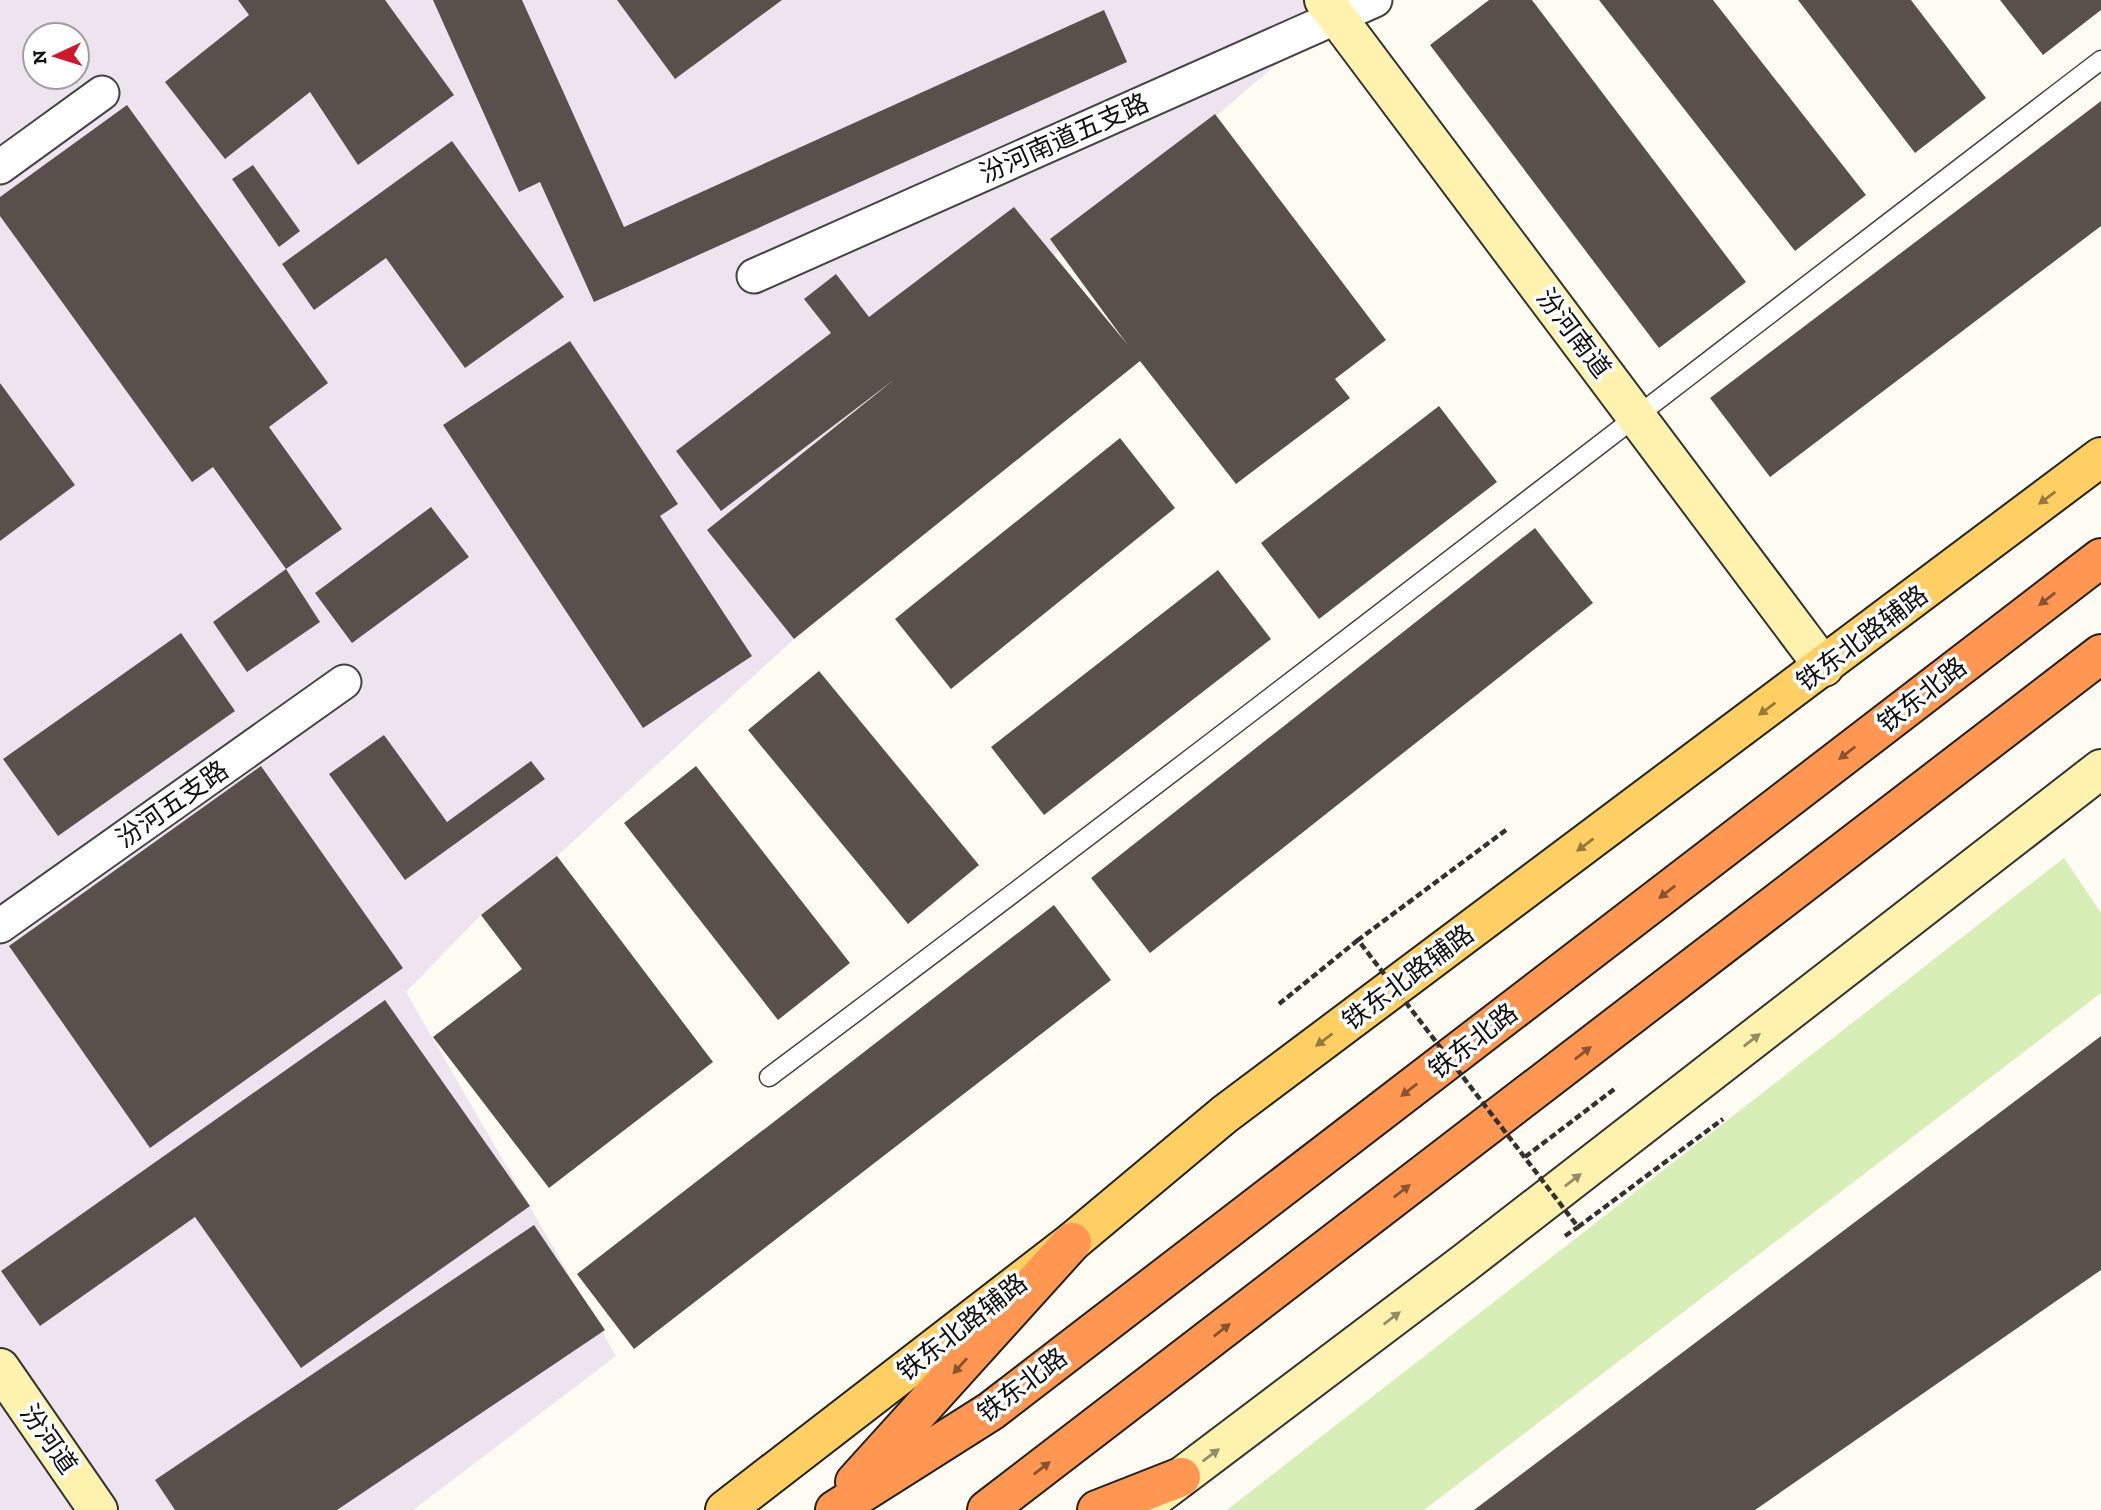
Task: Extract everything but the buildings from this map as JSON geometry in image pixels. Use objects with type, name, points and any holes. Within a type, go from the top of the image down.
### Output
[{"type":"highway","name":"铁东北路","points":[[832,1510],[991,1411],[2101,558]]},
{"type":"highway","points":[[988,1510],[2101,654]]},
{"type":"highway","points":[[832,1510],[1072,1242]]},
{"type":"highway","points":[[1097,1510],[1181,1477]]},
{"type":"main road","name":"铁东北路辅路","points":[[725,1510],[1072,1242],[1225,1114],[2101,457]]},
{"type":"street","name":"汾河南道五支路","points":[[754,276],[1330,8],[1375,0]]},
{"type":"street","name":"汾河南道","points":[[1330,8],[1824,667]]},
{"type":"street","points":[[0,167],[102,93]]},
{"type":"street","name":"汾河五支路","points":[[0,926],[344,682]]},
{"type":"street","points":[[1136,1510],[1466,1262],[2101,769]]},
{"type":"street","name":"汾河道","points":[[0,1368],[98,1510]]},
{"type":"lane","points":[[769,1077],[1050,867],[2101,60]]},
{"type":"path","points":[[1279,1004],[1358,940],[1506,830]]},
{"type":"path","points":[[1358,940],[1578,1227],[1723,1119]]},
{"type":"path","points":[[1525,1157],[1617,1087]]},
{"type":"shaded area","points":[[0,0],[1351,0],[1036,271],[708,530],[794,639],[557,856],[481,915],[406,992],[616,1356],[413,1510],[0,1510]]},
{"type":"green space","points":[[2064,858],[2101,913],[2101,993],[1424,1510],[1227,1510]]}]
